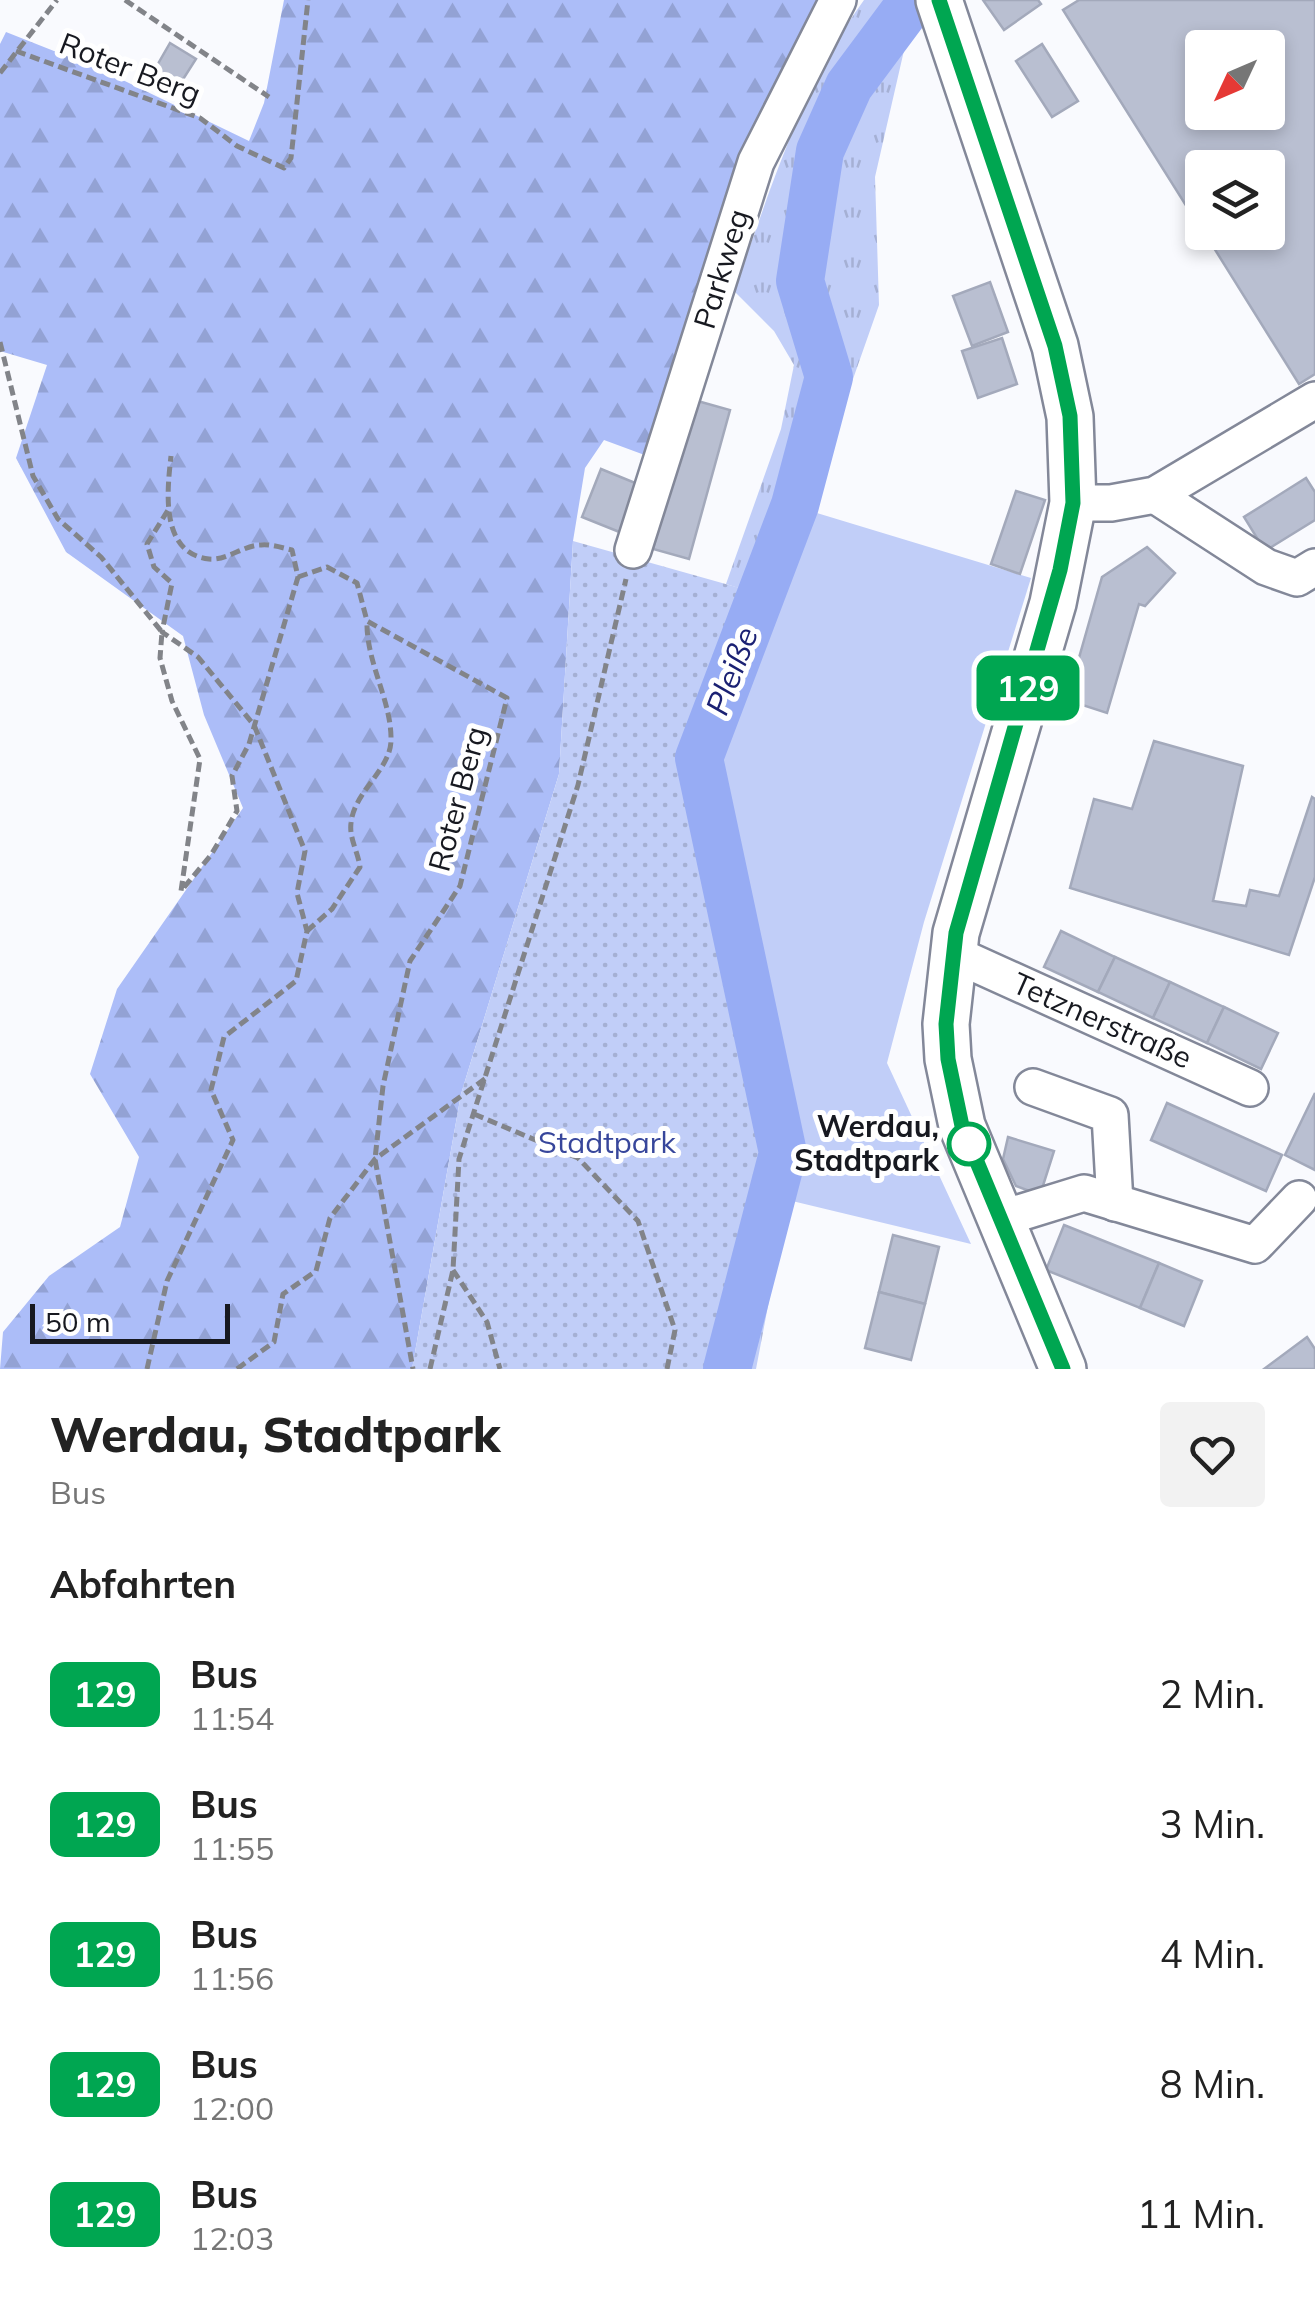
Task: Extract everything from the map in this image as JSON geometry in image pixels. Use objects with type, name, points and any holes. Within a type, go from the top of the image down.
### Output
[{"type":"main road","points":[[941,5],[1055,346],[1070,416],[1073,503],[1053,603],[954,954],[946,1024],[948,1059],[962,1126],[1062,1369]]},
{"type":"street","name":"Parkweg","points":[[633,550],[756,162],[838,0]]},
{"type":"street","points":[[1073,503],[1111,504],[1155,495],[1315,400]]},
{"type":"street","points":[[1155,495],[1266,567],[1297,578],[1315,567]]},
{"type":"street","name":"Tetznerstraße","points":[[954,954],[1250,1088]]},
{"type":"street","points":[[1032,1087],[1110,1115],[1115,1203]]},
{"type":"street","points":[[1000,1218],[1084,1193],[1256,1246],[1299,1198]]},
{"type":"path","name":"Roter Berg","points":[[0,73],[57,0]]},
{"type":"path","name":"Roter Berg","points":[[125,0],[269,97]]},
{"type":"path","name":"Roter Berg","points":[[16,51],[74,68],[200,118],[237,146],[284,168],[291,158],[308,0]]},
{"type":"path","points":[[0,342],[32,476],[58,519],[100,556],[162,632],[198,657],[254,725],[304,851],[297,893],[307,931],[296,981],[224,1038],[211,1090],[233,1140],[167,1281],[147,1369]]},
{"type":"path","points":[[170,508],[146,544],[154,567],[172,583],[160,658],[172,701],[200,759],[181,891],[211,855],[236,811],[232,776],[254,725],[298,576],[292,550],[261,544],[211,560],[185,550],[172,533],[171,456]]},
{"type":"path","points":[[430,1369],[453,1270],[459,1159],[578,785],[633,550]]},
{"type":"path","points":[[298,576],[327,568],[357,584],[367,621],[369,655],[392,737],[390,752],[364,788],[351,818],[360,867],[332,909],[307,931]]},
{"type":"path","name":"Roter Berg","points":[[367,621],[507,698],[460,886],[410,962],[383,1086],[375,1159],[413,1369]]},
{"type":"path","points":[[237,1369],[274,1342],[282,1294],[316,1271],[330,1218],[375,1159],[486,1078]]},
{"type":"path","points":[[474,1114],[578,1158],[638,1221],[675,1330],[667,1369]]},
{"type":"path","points":[[453,1270],[487,1322],[500,1369]]},
{"type":"green space","points":[[284,0],[820,0],[650,457],[604,440],[585,468],[573,541],[559,774],[461,1094],[412,1369],[0,1369],[3,1332],[49,1276],[120,1227],[139,1157],[90,1074],[117,989],[243,808],[204,715],[183,636],[66,552],[16,458],[47,365],[0,351],[0,44],[6,32],[102,70],[249,141],[264,103]]},
{"type":"green space","points":[[864,0],[901,0],[908,33],[875,177],[879,305],[807,510],[710,760],[805,1146],[788,1201],[756,1369],[709,1369],[762,1144],[692,759],[754,593],[726,584],[781,429],[794,365],[774,331],[734,291],[805,103]]},
{"type":"green space","points":[[807,510],[1031,578],[924,922],[887,1063],[971,1244],[788,1200],[805,1146],[710,760]]},
{"type":"green space","name":"Stadtpark","points":[[573,541],[754,592],[692,759],[763,1144],[709,1369],[412,1369],[461,1094],[559,774]]},
{"type":"building","points":[[983,0],[1038,0],[1041,4],[1004,30]]},
{"type":"building","points":[[1079,0],[1315,0],[1315,374],[1299,384],[1215,250],[1285,250],[1285,150],[1185,150],[1185,204],[1063,10]]},
{"type":"building","points":[[170,43],[196,59],[180,84],[155,69]]},
{"type":"building","points":[[1042,44],[1078,101],[1052,117],[1016,61]]},
{"type":"building","points":[[990,282],[1008,332],[972,346],[953,296]]},
{"type":"building","points":[[1002,338],[1017,384],[978,398],[962,351]]},
{"type":"building","points":[[694,400],[730,410],[689,559],[653,549]]},
{"type":"building","points":[[601,469],[645,487],[627,535],[582,517]]},
{"type":"building","points":[[1306,478],[1315,492],[1315,520],[1265,551],[1244,517]]},
{"type":"building","points":[[1016,491],[1045,500],[1020,574],[991,564]]},
{"type":"building","points":[[1147,547],[1175,573],[1145,606],[1139,604],[1107,713],[1067,700],[1102,577]]},
{"type":"building","points":[[1154,741],[1243,766],[1213,901],[1246,906],[1250,890],[1279,896],[1312,797],[1315,799],[1315,877],[1289,955],[1070,888],[1094,799],[1132,809]]},
{"type":"building","points":[[1061,931],[1115,957],[1098,992],[1044,967]]},
{"type":"building","points":[[1115,957],[1170,982],[1153,1018],[1098,992]]},
{"type":"building","points":[[1170,982],[1224,1007],[1207,1043],[1153,1018]]},
{"type":"building","points":[[1224,1007],[1278,1033],[1261,1069],[1207,1043]]},
{"type":"building","points":[[1315,1093],[1315,1170],[1285,1155]]},
{"type":"building","points":[[1167,1103],[1282,1155],[1266,1191],[1151,1140]]},
{"type":"building","points":[[1008,1137],[1054,1151],[1040,1195],[1016,1186],[1003,1159]]},
{"type":"building","points":[[1064,1225],[1159,1263],[1140,1308],[1046,1270]]},
{"type":"building","points":[[893,1235],[939,1247],[925,1304],[879,1292]]},
{"type":"building","points":[[1159,1263],[1202,1281],[1184,1326],[1140,1308]]},
{"type":"building","points":[[879,1292],[925,1304],[911,1360],[865,1348]]},
{"type":"building","points":[[1307,1337],[1315,1349],[1315,1369],[1264,1369]]},
{"type":"waterway","name":"Pleiße","points":[[727,1369],[783,1153],[699,758],[795,505],[829,377],[800,281],[820,151],[849,86],[913,0]]},
{"type":"bus line","name":"129","points":[[939,0],[1055,346],[1070,416],[1073,503],[1060,570],[956,933],[946,1024],[948,1059],[962,1126],[1063,1369]]},
{"type":"place","name":"Werdau, Stadtpark","points":[[969,1144]]}]
